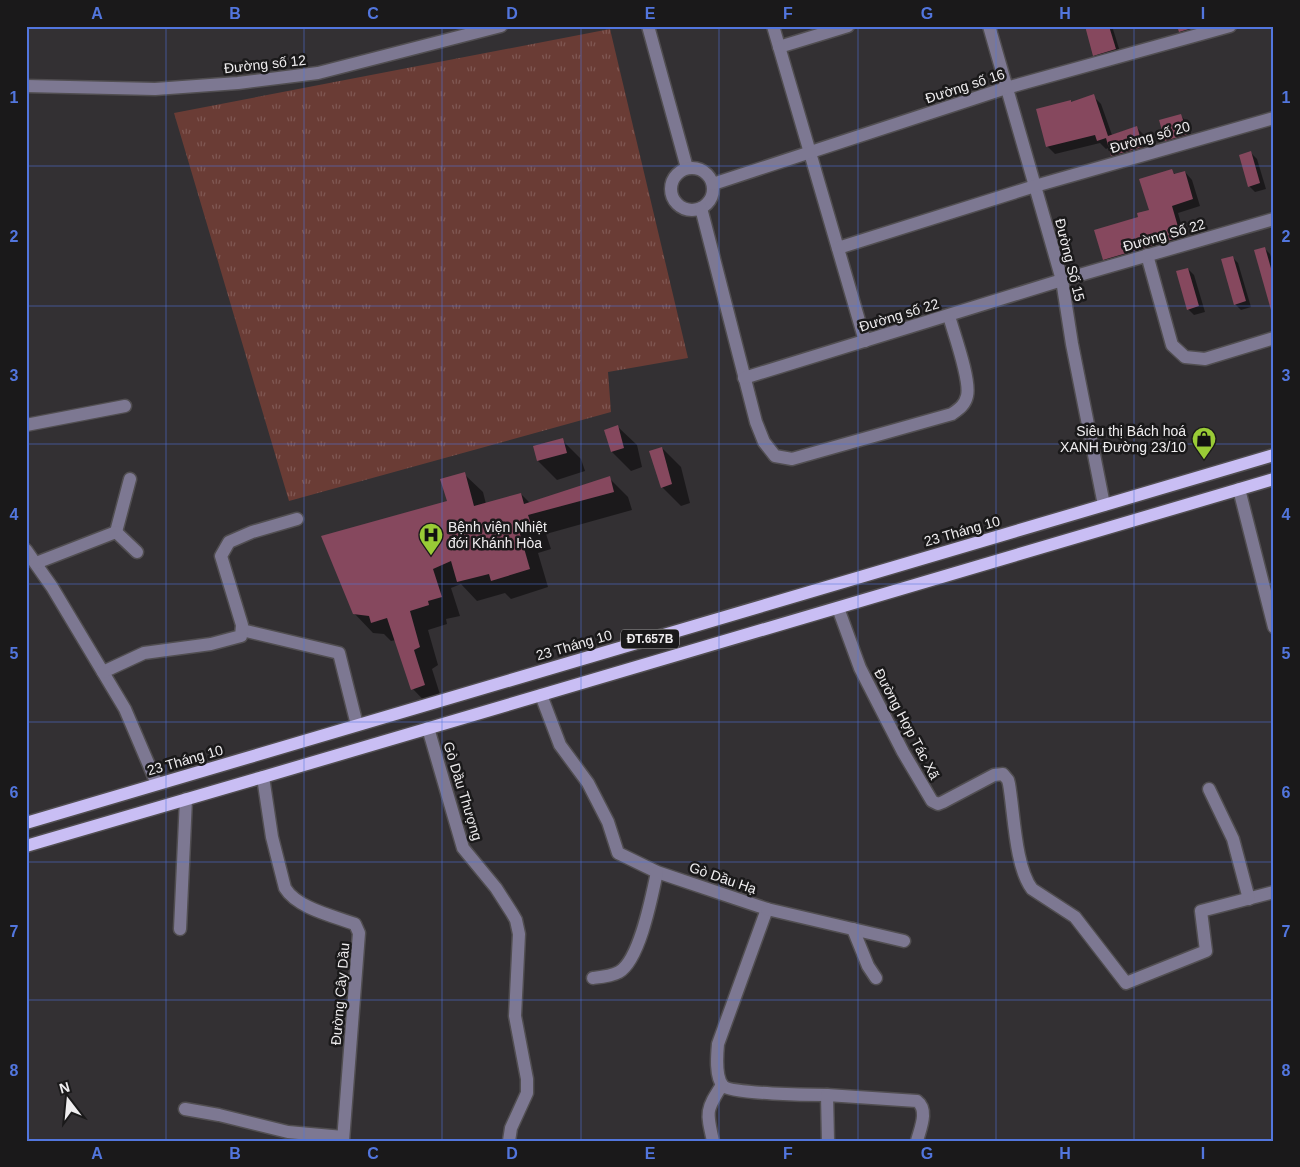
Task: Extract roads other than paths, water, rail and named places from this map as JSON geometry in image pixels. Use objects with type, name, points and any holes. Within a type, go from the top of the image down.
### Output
[{"type":"main road","name":"23 Tháng 10","points":[[26,823],[1274,455]]},
{"type":"main road","points":[[1232,468],[1239,489]]},
{"type":"main road","name":"ĐT.657B","points":[[26,846],[1274,479]]},
{"type":"main road","name":"ĐT.657B","points":[[26,812],[50,816]]},
{"type":"main road","name":"ĐT.657B","points":[[26,854],[45,840]]},
{"type":"street","name":"Đường số 12","points":[[26,86],[155,89],[300,76],[501,26]]},
{"type":"street","points":[[648,26],[687,168]]},
{"type":"street","points":[[773,26],[865,341]]},
{"type":"street","points":[[779,47],[848,26]]},
{"type":"street","name":"Đường Số 15","points":[[989,26],[1062,280],[1072,344],[1104,505]]},
{"type":"street","name":"Đường số 16","points":[[713,184],[1006,88],[1230,26]]},
{"type":"street","name":"Đường số 20","points":[[838,248],[1035,186],[1274,118]]},
{"type":"street","points":[[687,168],[701,169],[706,172],[713,184],[712,198],[701,208],[687,210],[680,207],[672,196],[671,189],[676,175],[687,168]]},
{"type":"street","points":[[701,208],[756,422],[764,442],[775,456],[792,459],[952,414],[962,406],[967,396],[966,380],[949,316]]},
{"type":"street","name":"Đường Số 22","points":[[1062,280],[1274,219]]},
{"type":"street","name":"Đường số 22","points":[[1147,256],[1172,345],[1184,357],[1206,359],[1274,338]]},
{"type":"street","name":"Đường số 22","points":[[744,378],[1062,280]]},
{"type":"street","points":[[26,425],[125,406]]},
{"type":"street","points":[[116,532],[130,479]]},
{"type":"street","points":[[1239,489],[1274,627]]},
{"type":"street","points":[[103,672],[144,653],[211,644],[241,636],[242,625],[221,556],[230,542],[252,532],[297,519]]},
{"type":"street","points":[[116,532],[137,552]]},
{"type":"street","points":[[36,563],[116,532]]},
{"type":"street","points":[[26,550],[52,587],[132,722],[157,784]]},
{"type":"street","name":"Đường Hợp Tác Xã","points":[[838,608],[860,668],[903,752],[930,798],[938,804],[994,775],[1003,774],[1006,776],[1009,784],[1021,864],[1027,882],[1032,889],[1075,917],[1126,983],[1206,951],[1201,911],[1274,892]]},
{"type":"street","points":[[242,630],[339,653],[357,725]]},
{"type":"street","name":"Gò Dầu Hạ","points":[[541,696],[560,745],[588,783],[608,822],[618,854],[657,872],[768,909],[718,1044],[718,1067],[722,1085]]},
{"type":"street","name":"Gò Dầu Thượng","points":[[428,728],[463,848],[496,888],[518,926],[515,1016],[527,1079],[527,1092],[511,1128],[509,1141]]},
{"type":"street","name":"Đường Cây Dầu","points":[[263,777],[272,837],[285,888],[297,902],[355,924],[359,933],[343,1139]]},
{"type":"street","points":[[1210,789],[1233,839],[1249,900]]},
{"type":"street","points":[[180,929],[186,799]]},
{"type":"street","points":[[593,978],[619,972],[632,958],[644,926],[657,872]]},
{"type":"street","points":[[768,909],[904,941]]},
{"type":"street","points":[[852,929],[868,966],[876,978]]},
{"type":"street","points":[[713,1141],[708,1110],[722,1085],[726,1088],[746,1091],[917,1101],[922,1106],[923,1112],[917,1141]]},
{"type":"street","points":[[827,1095],[828,1141]]},
{"type":"street","points":[[185,1109],[219,1115],[288,1132],[343,1139]]},
{"type":"place","name":"Siêu thị Bách hoá XANH Đường 23/10","points":[[1204,460]]},
{"type":"place","name":"Bệnh viện Nhiệt đới Khánh Hòa","points":[[431,556]]}]
